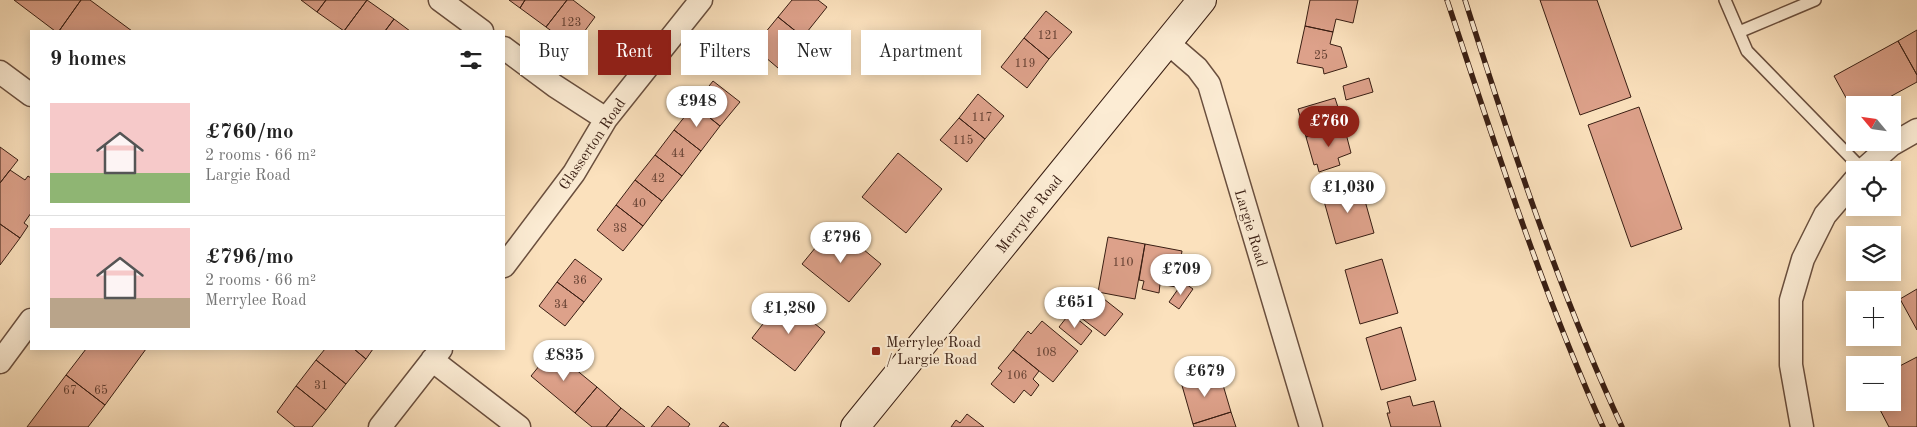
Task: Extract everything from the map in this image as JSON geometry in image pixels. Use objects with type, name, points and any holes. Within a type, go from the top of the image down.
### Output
[{"type":"main road","name":"Merrylee Road","points":[[855,427],[1202,0]]},
{"type":"street","points":[[440,0],[481,30]]},
{"type":"street","name":"Glasserton Road","points":[[505,265],[574,173],[606,119],[701,0]]},
{"type":"street","name":"Largie Road","points":[[1168,43],[1197,68],[1208,84],[1311,427]]},
{"type":"street","points":[[505,49],[555,86],[606,119]]},
{"type":"street","points":[[0,72],[30,94]]},
{"type":"street","points":[[1873,161],[1891,145],[1917,130]]},
{"type":"street","points":[[1802,427],[1791,365],[1791,300],[1803,259],[1825,214],[1846,190]]},
{"type":"street","points":[[0,362],[30,321]]},
{"type":"street","points":[[380,427],[437,354],[519,427]]},
{"type":"lane","points":[[1725,0],[1747,50],[1854,161]]},
{"type":"lane","points":[[1739,32],[1815,0]]},
{"type":"building","points":[[14,0],[81,0],[60,30],[54,30]]},
{"type":"building","points":[[81,0],[90,0],[131,30],[60,30]]},
{"type":"building","points":[[301,0],[326,0],[317,12]]},
{"type":"building","points":[[326,0],[367,0],[345,30],[317,12]]},
{"type":"building","points":[[367,0],[394,19],[386,30],[345,30]]},
{"type":"building","points":[[509,0],[525,0],[520,8]]},
{"type":"building","points":[[525,0],[567,0],[546,27],[520,8]]},
{"type":"building","points":[[567,0],[573,0],[595,17],[585,30],[550,30],[546,27]]},
{"type":"building","points":[[792,0],[818,0],[827,7],[809,30],[794,30],[778,17]]},
{"type":"building","points":[[1310,0],[1358,0],[1353,23],[1336,19],[1333,32],[1305,26]]},
{"type":"building","points":[[1540,0],[1597,0],[1631,97],[1580,115]]},
{"type":"building","points":[[1046,11],[1072,32],[1049,59],[1024,38]]},
{"type":"building","points":[[778,17],[794,30],[778,30],[778,68],[768,60],[767,30]]},
{"type":"building","points":[[394,19],[409,30],[386,30]]},
{"type":"building","points":[[1305,26],[1333,32],[1330,44],[1341,47],[1347,67],[1324,74],[1323,68],[1297,63]]},
{"type":"building","points":[[1917,30],[1917,75],[1898,41]]},
{"type":"building","points":[[1024,38],[1049,59],[1027,88],[1001,67]]},
{"type":"building","points":[[1898,41],[1917,75],[1917,82],[1891,96],[1846,96],[1846,98],[1834,76]]},
{"type":"building","points":[[1369,78],[1373,92],[1346,100],[1343,86]]},
{"type":"building","points":[[713,81],[740,102],[720,126],[694,105]]},
{"type":"building","points":[[978,94],[1004,116],[985,139],[959,118]]},
{"type":"building","points":[[1335,98],[1344,126],[1306,137],[1298,109]]},
{"type":"building","points":[[694,105],[720,126],[701,151],[674,130]]},
{"type":"building","points":[[1639,107],[1682,229],[1631,247],[1588,125]]},
{"type":"building","points":[[959,118],[985,139],[967,162],[940,140]]},
{"type":"building","points":[[1344,126],[1351,153],[1338,158],[1340,165],[1319,172],[1317,164],[1314,165],[1306,137]]},
{"type":"building","points":[[674,130],[701,151],[682,176],[655,155]]},
{"type":"building","points":[[0,147],[18,160],[0,183]]},
{"type":"building","points":[[898,153],[942,189],[906,233],[862,197]]},
{"type":"building","points":[[655,155],[682,176],[662,201],[635,180]]},
{"type":"building","points":[[10,170],[25,180],[28,176],[30,177],[30,214],[24,223],[28,226],[20,238],[0,224],[0,183]]},
{"type":"building","points":[[635,180],[662,201],[643,226],[616,205]]},
{"type":"building","points":[[1360,183],[1374,233],[1336,244],[1322,194]]},
{"type":"building","points":[[616,205],[643,226],[623,251],[597,230]]},
{"type":"building","points":[[0,224],[20,238],[0,265]]},
{"type":"building","points":[[834,225],[881,264],[849,302],[802,264]]},
{"type":"building","points":[[1108,237],[1145,244],[1135,299],[1098,292]]},
{"type":"building","points":[[1145,244],[1182,251],[1176,287],[1160,284],[1159,293],[1142,289],[1144,281],[1139,280]]},
{"type":"building","points":[[575,259],[602,279],[584,302],[557,282]]},
{"type":"building","points":[[1382,259],[1398,313],[1360,324],[1345,270]]},
{"type":"building","points":[[557,282],[584,302],[565,326],[539,306]]},
{"type":"building","points":[[1183,282],[1193,289],[1179,309],[1169,302]]},
{"type":"building","points":[[1090,288],[1123,314],[1105,336],[1072,311]]},
{"type":"building","points":[[1917,289],[1917,330],[1901,301],[1901,298]]},
{"type":"building","points":[[783,298],[825,332],[795,371],[752,338]]},
{"type":"building","points":[[1070,313],[1092,331],[1081,345],[1059,327]]},
{"type":"building","points":[[1042,321],[1078,351],[1053,382],[1013,350],[1028,331],[1031,334]]},
{"type":"building","points":[[1401,327],[1416,380],[1381,390],[1366,338]]},
{"type":"building","points":[[85,350],[145,350],[105,405],[66,375]]},
{"type":"building","points":[[324,350],[355,350],[366,359],[346,384],[316,360]]},
{"type":"building","points":[[355,350],[372,350],[366,359]]},
{"type":"building","points":[[552,350],[597,387],[575,413],[531,376]]},
{"type":"building","points":[[1013,350],[1039,371],[1033,379],[1039,385],[1031,396],[1024,390],[1014,403],[991,384],[1002,371],[998,368]]},
{"type":"building","points":[[1917,357],[1917,427],[1889,427],[1881,411],[1901,411],[1901,365]]},
{"type":"building","points":[[316,360],[346,384],[326,410],[296,386]]},
{"type":"building","points":[[1214,373],[1218,387],[1223,385],[1231,412],[1193,424],[1181,382]]},
{"type":"building","points":[[66,375],[105,405],[88,427],[27,427]]},
{"type":"building","points":[[296,386],[326,410],[312,427],[295,427],[277,412]]},
{"type":"building","points":[[597,387],[621,408],[606,427],[592,427],[575,413]]},
{"type":"building","points":[[1410,396],[1413,406],[1434,401],[1441,427],[1391,427],[1387,413],[1390,413],[1387,402]]},
{"type":"building","points":[[668,406],[690,424],[688,427],[651,427]]},
{"type":"building","points":[[621,408],[645,427],[606,427]]},
{"type":"building","points":[[1231,412],[1236,427],[1194,427],[1193,424]]},
{"type":"building","points":[[967,414],[984,427],[951,427],[956,420],[960,423]]},
{"type":"building","points":[[723,422],[729,427],[719,427]]},
{"type":"railway","points":[[1447,0],[1539,269],[1580,375],[1603,427]]},
{"type":"railway","points":[[1465,0],[1518,162],[1556,269],[1622,427]]},
{"type":"place","name":"Merrylee Road / Largie Road","points":[[876,351]]}]
